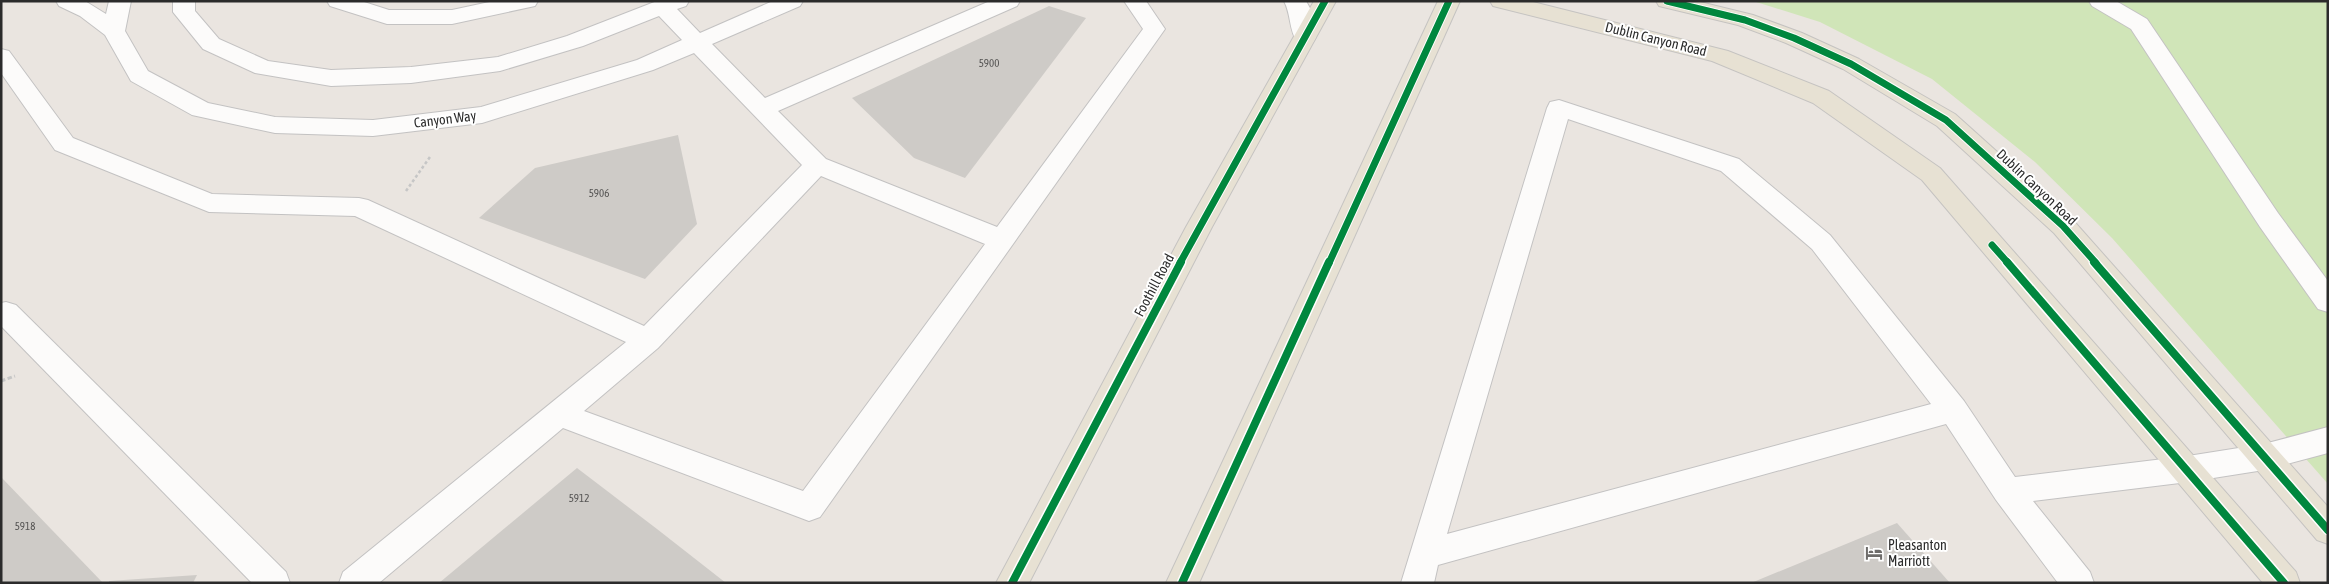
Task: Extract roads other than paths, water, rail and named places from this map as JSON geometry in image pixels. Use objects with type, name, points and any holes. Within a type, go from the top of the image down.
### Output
[{"type":"main road","name":"Foothill Road","points":[[1012,583],[1199,227],[1325,1]]},
{"type":"main road","points":[[1182,583],[1449,1]]},
{"type":"main road","name":"Dublin Canyon Road","points":[[1501,1],[1720,56],[1821,97],[1931,174],[2188,469],[2284,583]]},
{"type":"main road","name":"Dublin Canyon Road","points":[[1667,1],[1745,20],[1794,38],[1851,64],[1946,120],[2063,226],[2328,530]]},
{"type":"street","name":"Canyon Way","points":[[67,1],[88,11],[114,31],[139,76],[201,109],[275,125],[373,128],[482,114],[645,65],[792,1]]},
{"type":"street","points":[[114,31],[120,1]]},
{"type":"street","points":[[184,1],[184,12],[212,44],[263,68],[332,78],[411,75],[500,64],[575,41],[671,4],[696,42],[817,165],[1002,240]]},
{"type":"street","points":[[338,1],[387,17],[452,17],[527,1]]},
{"type":"street","points":[[761,109],[1009,1]]},
{"type":"street","points":[[559,414],[809,507],[1154,29],[1135,1]]},
{"type":"street","points":[[1295,1],[1300,10],[1305,37]]},
{"type":"street","points":[[2100,1],[2139,24],[2269,220],[2328,302]]},
{"type":"street","points":[[1,56],[64,144],[209,203],[359,207],[648,340]]},
{"type":"street","points":[[1417,583],[1559,108],[1730,165],[1821,242],[1953,410],[2007,491],[2078,583]]},
{"type":"street","points":[[355,583],[648,340],[817,165]]},
{"type":"street","points":[[1,314],[6,313],[274,583]]},
{"type":"street","points":[[1425,554],[1953,410]]},
{"type":"street","points":[[2007,491],[2188,469],[2264,457],[2328,440]]},
{"type":"place","name":"Pleasanton Marriott","points":[[1874,553]]}]
